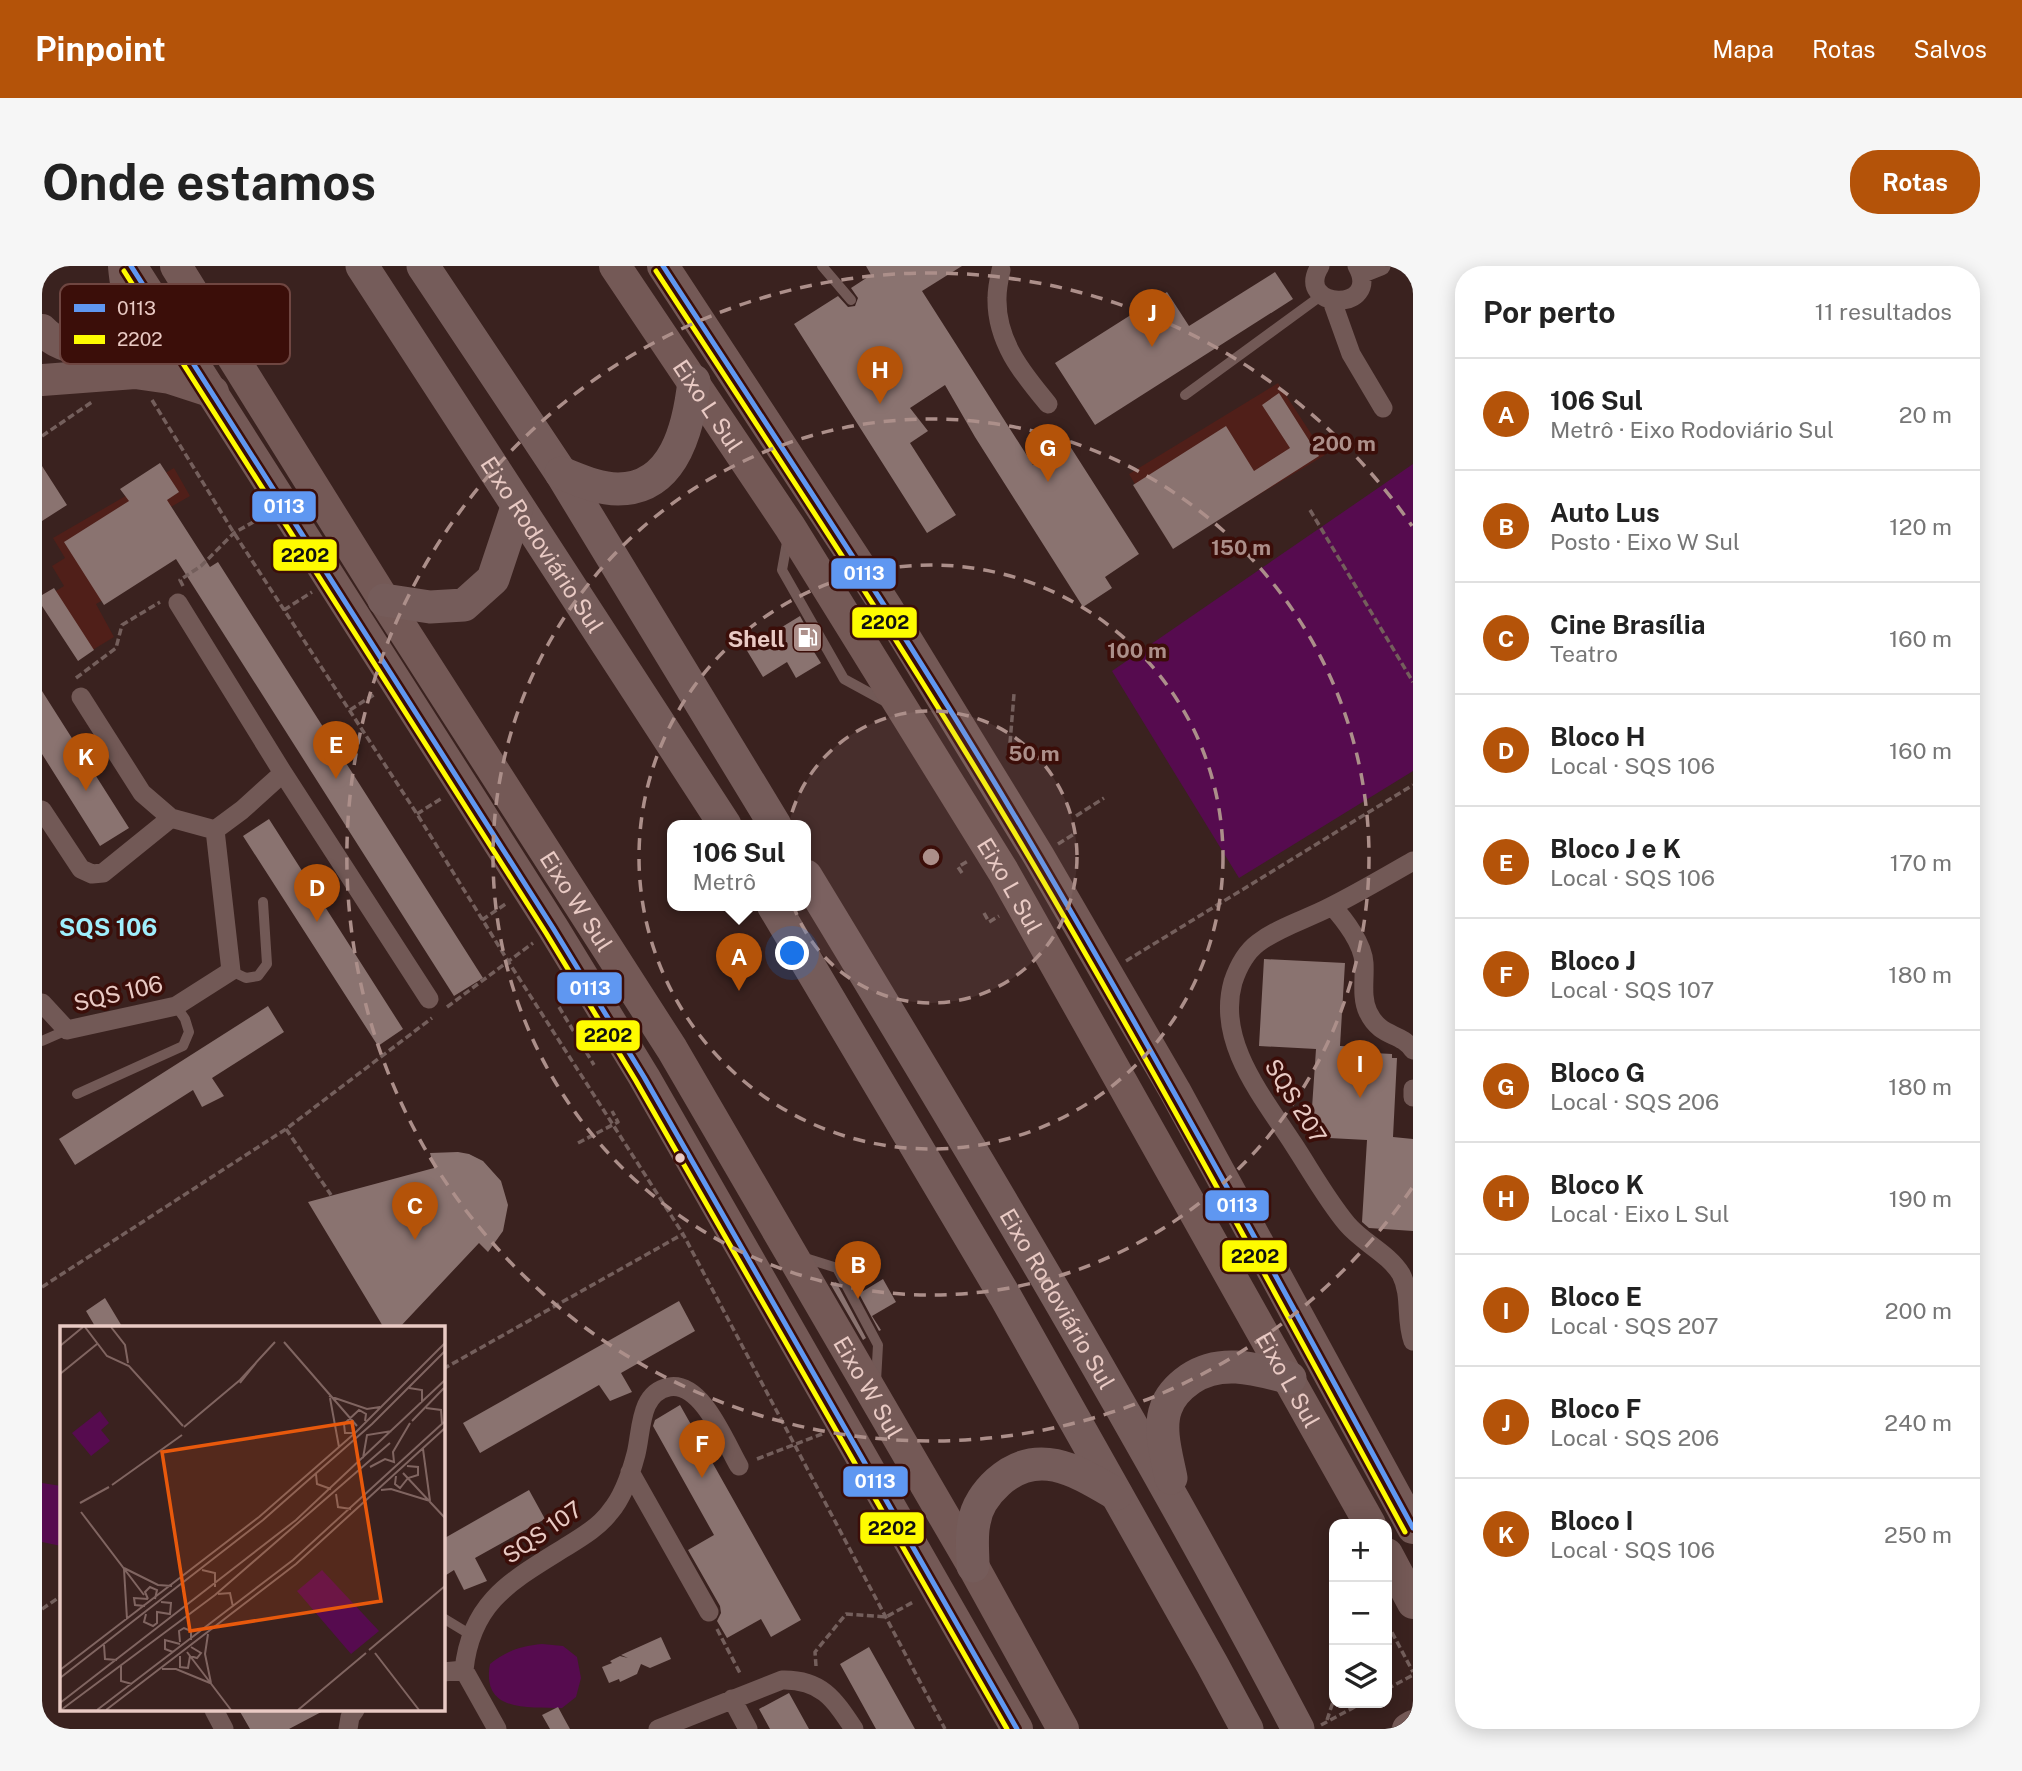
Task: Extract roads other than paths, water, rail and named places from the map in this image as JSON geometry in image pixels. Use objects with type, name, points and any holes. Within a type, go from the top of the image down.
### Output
[{"type":"highway","name":"Eixo Rodoviário Sul","points":[[362,267],[722,820]]},
{"type":"highway","points":[[429,272],[561,473],[772,820]]},
{"type":"highway","points":[[561,473],[593,485],[618,489],[642,484],[659,474],[673,458],[684,435],[694,382]]},
{"type":"highway","points":[[384,600],[429,607],[464,605],[493,579],[517,507]]},
{"type":"highway","name":"Eixo Rodoviário Sul","points":[[811,884],[942,1100],[1174,1498],[1314,1726]]},
{"type":"highway","name":"Eixo Rodoviário Sul","points":[[777,911],[1005,1296],[1247,1729]]},
{"type":"highway","points":[[1174,1498],[1163,1434],[1165,1409],[1178,1388],[1200,1372],[1221,1366],[1249,1367],[1290,1378]]},
{"type":"highway","points":[[973,1566],[974,1522],[987,1492],[1007,1474],[1029,1464],[1058,1465],[1082,1474],[1116,1494]]},
{"type":"main road","points":[[124,266],[126,284]]},
{"type":"main road","name":"Eixo W Sul","points":[[131,266],[143,284]]},
{"type":"main road","name":"Eixo W Sul","points":[[176,266],[187,284]]},
{"type":"main road","name":"Eixo L Sul","points":[[615,266],[790,527],[1003,871],[1367,1519]]},
{"type":"main road","name":"Eixo L Sul","points":[[663,266],[887,608],[1038,855],[1175,1091],[1413,1528]]},
{"type":"main road","points":[[42,330],[60,344]]},
{"type":"main road","name":"Eixo W Sul","points":[[194,364],[553,928],[644,1077],[1017,1729]]},
{"type":"main road","name":"Eixo W Sul","points":[[237,364],[384,600],[672,1049],[875,1395],[1063,1729]]},
{"type":"main road","points":[[42,380],[135,373],[170,378],[213,393]]},
{"type":"main road","points":[[1392,1563],[1413,1603]]},
{"type":"main road","points":[[1408,1729],[1413,1726]]},
{"type":"street","points":[[1320,266],[1316,284],[1327,298],[1351,354],[1383,408]]},
{"type":"street","points":[[1327,298],[1344,302],[1355,296],[1361,286],[1359,270],[1381,266]]},
{"type":"street","points":[[1003,267],[996,298],[1006,343],[1017,368],[1048,404]]},
{"type":"street","points":[[178,603],[283,773],[429,999]]},
{"type":"street","points":[[81,697],[142,793],[171,818],[215,830]]},
{"type":"street","points":[[215,830],[283,773]]},
{"type":"street","points":[[42,810],[81,869],[92,874],[103,873],[171,818]]},
{"type":"street","points":[[215,830],[231,971]]},
{"type":"street","name":"SQS 207","points":[[1413,861],[1332,906],[1257,943],[1238,967],[1230,995],[1230,1022],[1246,1070],[1347,1224],[1365,1243],[1385,1255],[1401,1275],[1408,1300],[1409,1332],[1413,1342]]},
{"type":"street","points":[[1332,906],[1352,933],[1364,959],[1367,1011],[1379,1030],[1407,1042],[1413,1050]]},
{"type":"street","name":"SQS 106","points":[[42,1003],[67,1030],[176,1006],[231,971]]},
{"type":"street","points":[[1413,1089],[1413,1097]]},
{"type":"street","name":"SQS 107","points":[[464,1670],[466,1649],[475,1623],[494,1598],[511,1583],[584,1536],[610,1513],[624,1488],[636,1454],[644,1409],[654,1394],[668,1388],[683,1387],[696,1395],[739,1466]]},
{"type":"street","points":[[629,1472],[709,1612]]},
{"type":"street","points":[[444,1672],[464,1670],[498,1729]]},
{"type":"street","points":[[658,1729],[782,1680],[800,1679],[818,1686],[837,1704],[854,1729]]},
{"type":"street","points":[[741,1696],[748,1729]]},
{"type":"street","points":[[215,1712],[224,1729]]},
{"type":"street","points":[[348,1729],[354,1712]]},
{"type":"lane","points":[[822,266],[851,300]]},
{"type":"lane","points":[[1185,395],[1327,298]]},
{"type":"lane","points":[[231,971],[246,978],[258,976],[267,964],[263,902]]},
{"type":"lane","points":[[77,1094],[183,1046],[189,1032],[185,1018],[176,1006]]},
{"type":"lane","points":[[42,1041],[67,1030]]},
{"type":"lane","points":[[444,1619],[471,1635]]},
{"type":"place","name":"Bloco F","points":[[1152,347]]},
{"type":"place","name":"Bloco K","points":[[880,404]]},
{"type":"place","name":"Bloco G","points":[[1048,482]]},
{"type":"place","name":"Shell","points":[[808,638]]},
{"type":"place","name":"Bloco J e K","points":[[336,779]]},
{"type":"place","name":"Bloco I","points":[[86,791]]},
{"type":"place","name":"Bloco H","points":[[317,922]]},
{"type":"place","name":"106 Sul","points":[[739,991]]},
{"type":"place","name":"Bloco E","points":[[1360,1098]]},
{"type":"place","name":"Cine Brasília","points":[[415,1240]]},
{"type":"place","name":"Auto Lus","points":[[858,1299]]},
{"type":"place","name":"Bloco J","points":[[702,1478]]},
{"type":"district","name":"SQS 106","points":[[108,927]]}]
